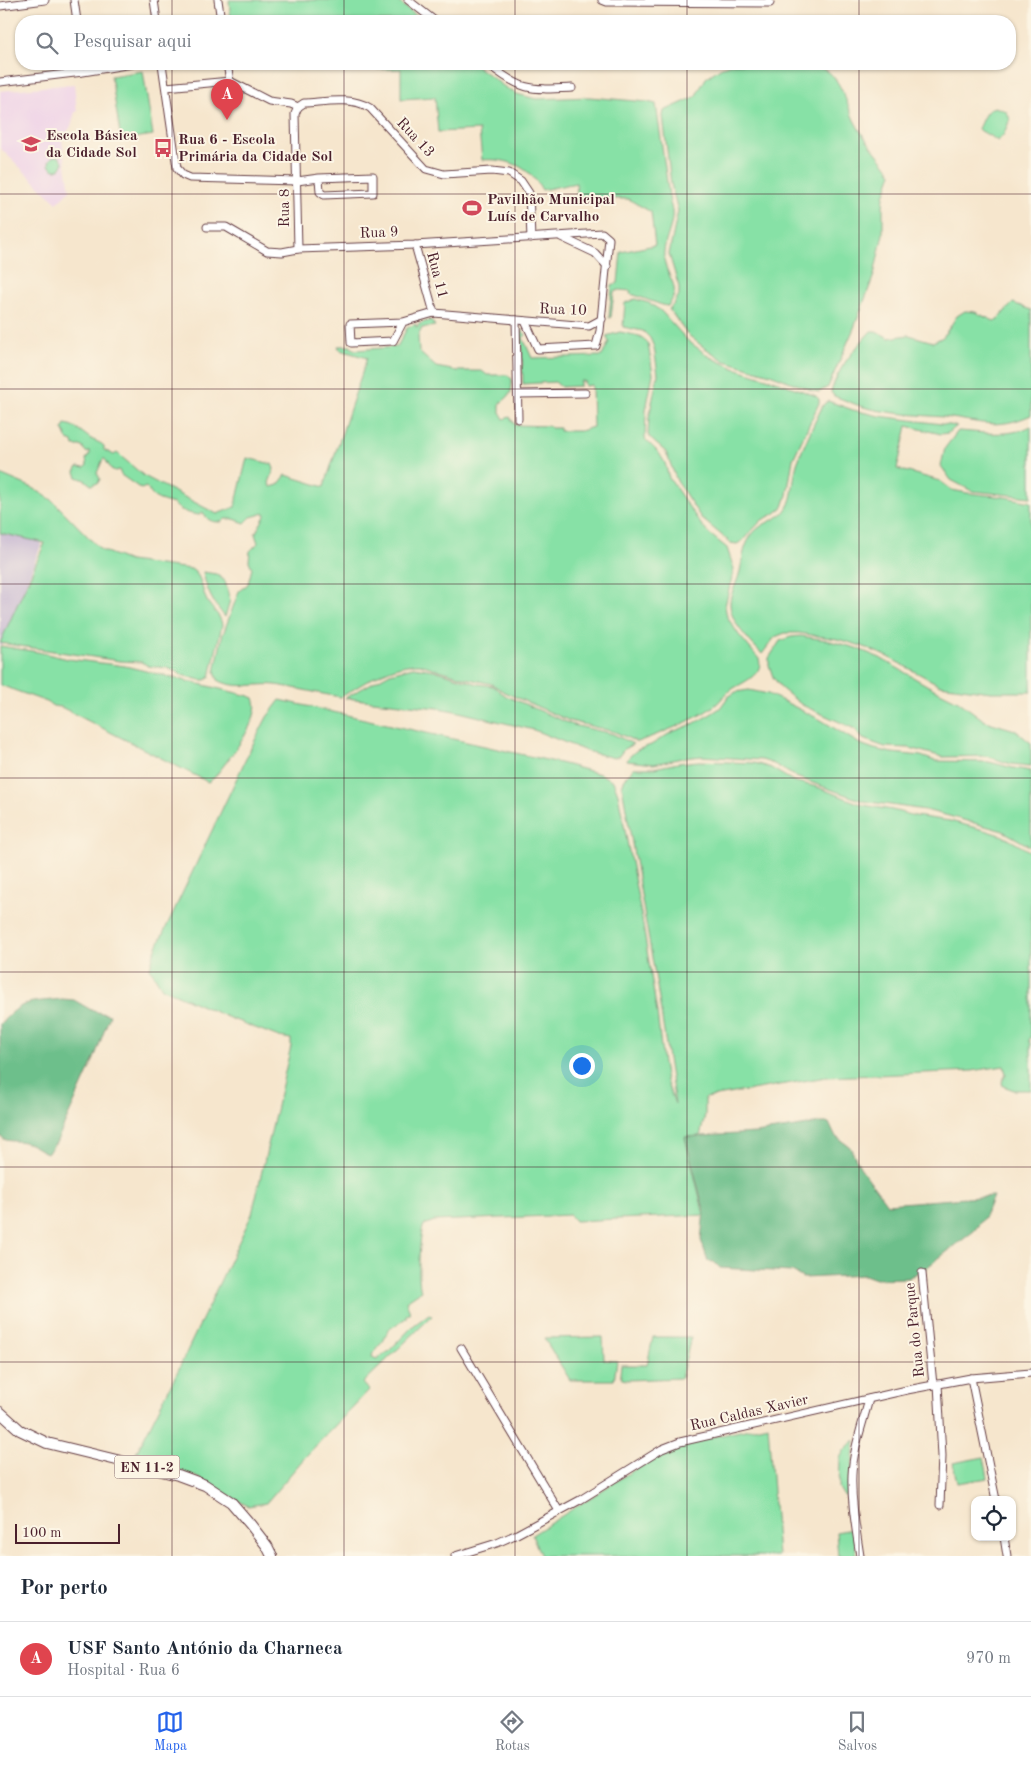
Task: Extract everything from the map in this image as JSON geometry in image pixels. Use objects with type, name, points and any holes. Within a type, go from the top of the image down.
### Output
[{"type":"main road","name":"EN 11-2","points":[[0,1412],[20,1430],[47,1443],[178,1475],[204,1485],[231,1502],[267,1546],[272,1556]]},
{"type":"street","points":[[0,6],[45,0]]},
{"type":"street","points":[[74,0],[76,15]]},
{"type":"street","points":[[154,0],[155,15]]},
{"type":"street","points":[[218,0],[220,15]]},
{"type":"street","points":[[408,0],[427,15]]},
{"type":"street","points":[[602,0],[607,2],[770,2]]},
{"type":"street","points":[[0,82],[95,70]]},
{"type":"street","points":[[163,70],[177,168],[183,175],[190,178],[298,181],[319,178],[373,176],[374,193],[324,195],[320,192],[319,178]]},
{"type":"street","points":[[228,70],[230,81]]},
{"type":"street","points":[[496,70],[508,80],[522,86],[536,89],[572,88]]},
{"type":"street","points":[[166,88],[230,81],[269,101],[291,104],[298,107]]},
{"type":"street","name":"Rua 13","points":[[298,107],[304,103],[353,101],[362,103],[370,108],[426,169],[444,174],[492,171],[509,173],[521,181],[528,193],[531,238]]},
{"type":"street","name":"Rua 8","points":[[298,107],[295,114],[298,181],[298,249]]},
{"type":"street","name":"Rua 9","points":[[207,227],[226,227],[267,251],[282,252],[298,249],[415,245],[602,233],[609,239],[607,266]]},
{"type":"street","name":"Rua 9","points":[[559,237],[595,253],[607,266]]},
{"type":"street","name":"Rua 11","points":[[415,245],[434,313]]},
{"type":"street","points":[[602,319],[607,266]]},
{"type":"street","name":"Rua 10","points":[[403,322],[393,340],[351,343],[350,324],[403,322],[434,313],[589,326],[602,319]]},
{"type":"street","name":"Rua 10","points":[[525,321],[538,349],[596,346],[602,319]]},
{"type":"street","points":[[516,320],[518,418]]},
{"type":"street","points":[[518,394],[585,393]]},
{"type":"street","name":"Rua do Parque","points":[[922,1272],[936,1384],[942,1456],[940,1505]]},
{"type":"street","points":[[461,1348],[559,1511]]},
{"type":"street","name":"Rua Caldas Xavier","points":[[455,1556],[497,1543],[559,1511],[662,1449],[680,1442],[936,1384],[971,1378],[1031,1373]]},
{"type":"street","points":[[971,1378],[995,1496]]},
{"type":"street","points":[[860,1556],[852,1492],[852,1473],[855,1452],[869,1399]]},
{"type":"street","points":[[1005,1541],[1007,1556]]},
{"type":"shaded area","name":"Escola Básica da Cidade Sol","points":[[74,84],[77,112],[75,112],[71,126],[62,140],[70,190],[57,203],[0,148],[0,91]]},
{"type":"shaded area","points":[[0,526],[42,543],[2,645],[0,645]]},
{"type":"green space","points":[[229,0],[396,0],[415,15],[230,15]]},
{"type":"green space","points":[[401,70],[482,70],[517,94],[536,99],[589,97],[656,104],[672,210],[671,224],[664,251],[664,259],[674,288],[672,299],[668,306],[630,294],[631,291],[619,290],[614,292],[611,317],[609,318],[612,286],[618,283],[621,252],[655,245],[651,212],[628,199],[577,198],[576,183],[542,190],[531,175],[517,165],[501,160],[482,160],[479,130],[438,132],[435,97],[401,99]]},
{"type":"green space","points":[[717,70],[825,70],[829,72],[834,77],[846,99],[858,127],[892,173],[884,196],[883,234],[874,275],[854,328],[828,387],[819,392],[770,374],[725,361],[687,334],[669,309],[679,295],[679,287],[669,254],[678,211],[671,184],[663,116],[664,111],[695,97],[706,78]]},
{"type":"green space","points":[[143,71],[153,135],[121,140],[111,76]]},
{"type":"green space","points":[[995,107],[1006,111],[1010,119],[1004,134],[998,141],[978,129],[986,113]]},
{"type":"green space","points":[[56,156],[61,158],[63,163],[61,168],[56,170],[51,168],[49,163],[51,158]]},
{"type":"green space","points":[[635,299],[649,303],[661,311],[688,341],[710,357],[734,368],[816,396],[819,399],[819,403],[793,459],[783,507],[762,520],[737,544],[731,543],[701,518],[677,481],[666,452],[648,435],[649,417],[658,374],[654,347],[650,338],[643,331],[623,327],[625,303]]},
{"type":"green space","points":[[1013,303],[1031,310],[1031,415],[1008,423],[988,424],[876,410],[834,396],[831,392],[843,366],[871,331],[876,331],[889,338],[909,335],[933,342],[943,337],[957,316],[965,311],[975,312],[994,321]]},
{"type":"green space","points":[[431,320],[435,326],[422,328],[418,336],[419,352],[436,367],[457,371],[482,371],[487,375],[507,375],[512,379],[512,383],[509,396],[500,403],[500,412],[504,419],[510,417],[515,425],[550,426],[551,428],[560,428],[560,431],[580,431],[593,427],[592,385],[585,386],[584,381],[580,381],[580,386],[561,387],[555,382],[523,384],[521,329],[526,335],[523,338],[532,358],[602,356],[609,342],[606,336],[620,332],[644,339],[648,344],[653,374],[646,410],[645,439],[659,453],[665,463],[669,478],[700,523],[707,532],[727,548],[734,569],[725,606],[727,617],[759,659],[759,669],[752,677],[731,690],[706,711],[666,731],[637,742],[615,732],[570,721],[504,692],[492,684],[420,664],[389,670],[341,697],[276,685],[232,685],[218,680],[215,672],[222,637],[239,591],[248,584],[252,568],[249,561],[250,551],[258,543],[255,534],[265,513],[251,517],[245,523],[234,519],[225,519],[222,522],[213,521],[208,519],[203,512],[199,515],[188,513],[179,509],[174,504],[156,498],[146,487],[141,489],[121,475],[119,470],[111,469],[105,459],[103,459],[97,473],[100,479],[98,483],[91,485],[77,477],[75,472],[78,467],[85,468],[87,465],[86,459],[90,451],[87,453],[81,446],[74,446],[73,442],[68,440],[63,429],[65,424],[73,426],[102,444],[104,450],[114,455],[117,453],[144,476],[217,514],[235,507],[247,458],[272,464],[274,469],[269,483],[271,487],[278,485],[286,475],[324,487],[367,358],[340,350],[338,346],[350,346],[355,350],[397,347],[407,328],[416,324],[416,327],[418,327],[419,324]]},
{"type":"green space","points":[[828,401],[853,410],[879,416],[957,426],[948,433],[941,434],[907,426],[897,469],[940,481],[952,490],[1031,502],[1031,692],[991,692],[940,685],[886,656],[862,646],[837,639],[799,633],[785,633],[775,637],[762,654],[739,628],[731,612],[730,604],[746,545],[758,528],[780,515],[787,508],[800,457],[823,405]]},
{"type":"green space","points":[[1031,426],[1031,497],[972,491],[951,480],[941,466],[945,448],[958,431],[1004,433],[1022,430]]},
{"type":"green space","points":[[0,474],[33,488],[52,500],[101,550],[129,561],[191,569],[195,572],[200,579],[207,601],[218,615],[222,625],[210,677],[206,680],[200,680],[182,675],[168,668],[148,666],[142,662],[120,661],[0,643],[45,543],[0,533]]},
{"type":"green space","points":[[203,572],[216,574],[225,581],[230,600],[225,617],[211,596]]},
{"type":"green space","points":[[801,636],[856,648],[880,658],[958,701],[985,721],[1015,730],[1031,743],[1031,766],[1011,764],[986,756],[943,757],[910,748],[885,747],[863,739],[855,729],[802,705],[782,689],[773,677],[769,665],[769,658],[780,641]]},
{"type":"green space","points":[[0,646],[68,659],[125,666],[249,696],[254,698],[256,707],[254,717],[235,751],[214,778],[208,782],[61,707],[53,706],[47,702],[0,685]]},
{"type":"green space","points":[[413,667],[434,670],[478,684],[493,686],[506,696],[573,725],[613,734],[633,744],[614,758],[586,751],[534,730],[455,711],[345,698],[390,673]]},
{"type":"green space","points":[[749,690],[768,694],[783,701],[821,720],[860,744],[874,749],[921,756],[935,761],[989,762],[1031,771],[1031,847],[1003,831],[949,816],[925,810],[863,801],[796,777],[774,764],[762,760],[702,756],[654,764],[627,761],[637,750],[651,745],[672,732],[693,724],[711,714],[720,708],[728,697],[736,692]]},
{"type":"green space","points":[[280,700],[564,764],[600,774],[613,781],[618,794],[642,919],[666,1081],[675,1104],[657,986],[622,786],[626,776],[634,768],[654,768],[699,761],[754,763],[771,768],[793,781],[817,787],[863,805],[950,821],[1003,836],[1031,852],[1031,1037],[1029,1040],[1031,1044],[1031,1090],[1014,1090],[1003,1086],[1002,1082],[1006,1074],[1004,1066],[972,1071],[826,1077],[705,1098],[705,1115],[700,1136],[685,1137],[704,1215],[575,1221],[570,1215],[434,1221],[424,1225],[419,1258],[421,1291],[406,1301],[410,1313],[406,1315],[406,1318],[388,1330],[384,1340],[372,1357],[377,1359],[388,1352],[413,1326],[429,1314],[432,1316],[363,1383],[369,1390],[306,1456],[266,1503],[248,1506],[194,1476],[175,1469],[133,1459],[173,1381],[252,1214],[291,1046],[291,1039],[279,1037],[227,1017],[162,988],[150,968],[154,953],[252,746],[267,717]]},
{"type":"green space","points":[[62,999],[74,1000],[93,1011],[110,1015],[94,1059],[56,1143],[47,1153],[27,1143],[8,1140],[0,1136],[0,1024],[16,1010],[28,1003]]},
{"type":"green space","points":[[829,1123],[835,1136],[850,1147],[860,1167],[887,1204],[993,1196],[985,1216],[974,1231],[926,1268],[908,1278],[876,1279],[865,1275],[803,1278],[792,1272],[720,1268],[714,1262],[708,1261],[701,1240],[704,1210],[685,1137],[756,1133]]},
{"type":"green space","points":[[603,1337],[604,1360],[617,1361],[614,1380],[570,1380],[544,1338]]},
{"type":"green space","points":[[653,1337],[691,1337],[681,1378],[622,1379],[620,1374],[621,1365],[647,1365]]},
{"type":"green space","points":[[768,1425],[778,1556],[541,1556],[532,1535],[629,1473],[671,1450],[703,1439]]},
{"type":"green space","points":[[855,1440],[849,1497],[843,1495],[839,1488],[840,1458],[845,1449]]},
{"type":"green space","points":[[984,1457],[988,1478],[957,1483],[953,1463]]},
{"type":"green space","points":[[853,1529],[857,1556],[838,1556],[836,1532]]},
{"type":"place","name":"USF Santo António da Charneca","points":[[227,120]]},
{"type":"place","name":"Escola Básica da Cidade Sol","points":[[31,144]]},
{"type":"place","name":"Rua 6 - Escola Primária da Cidade Sol","points":[[163,148]]},
{"type":"place","name":"Pavilhão Municipal Luís de Carvalho","points":[[472,208]]}]
